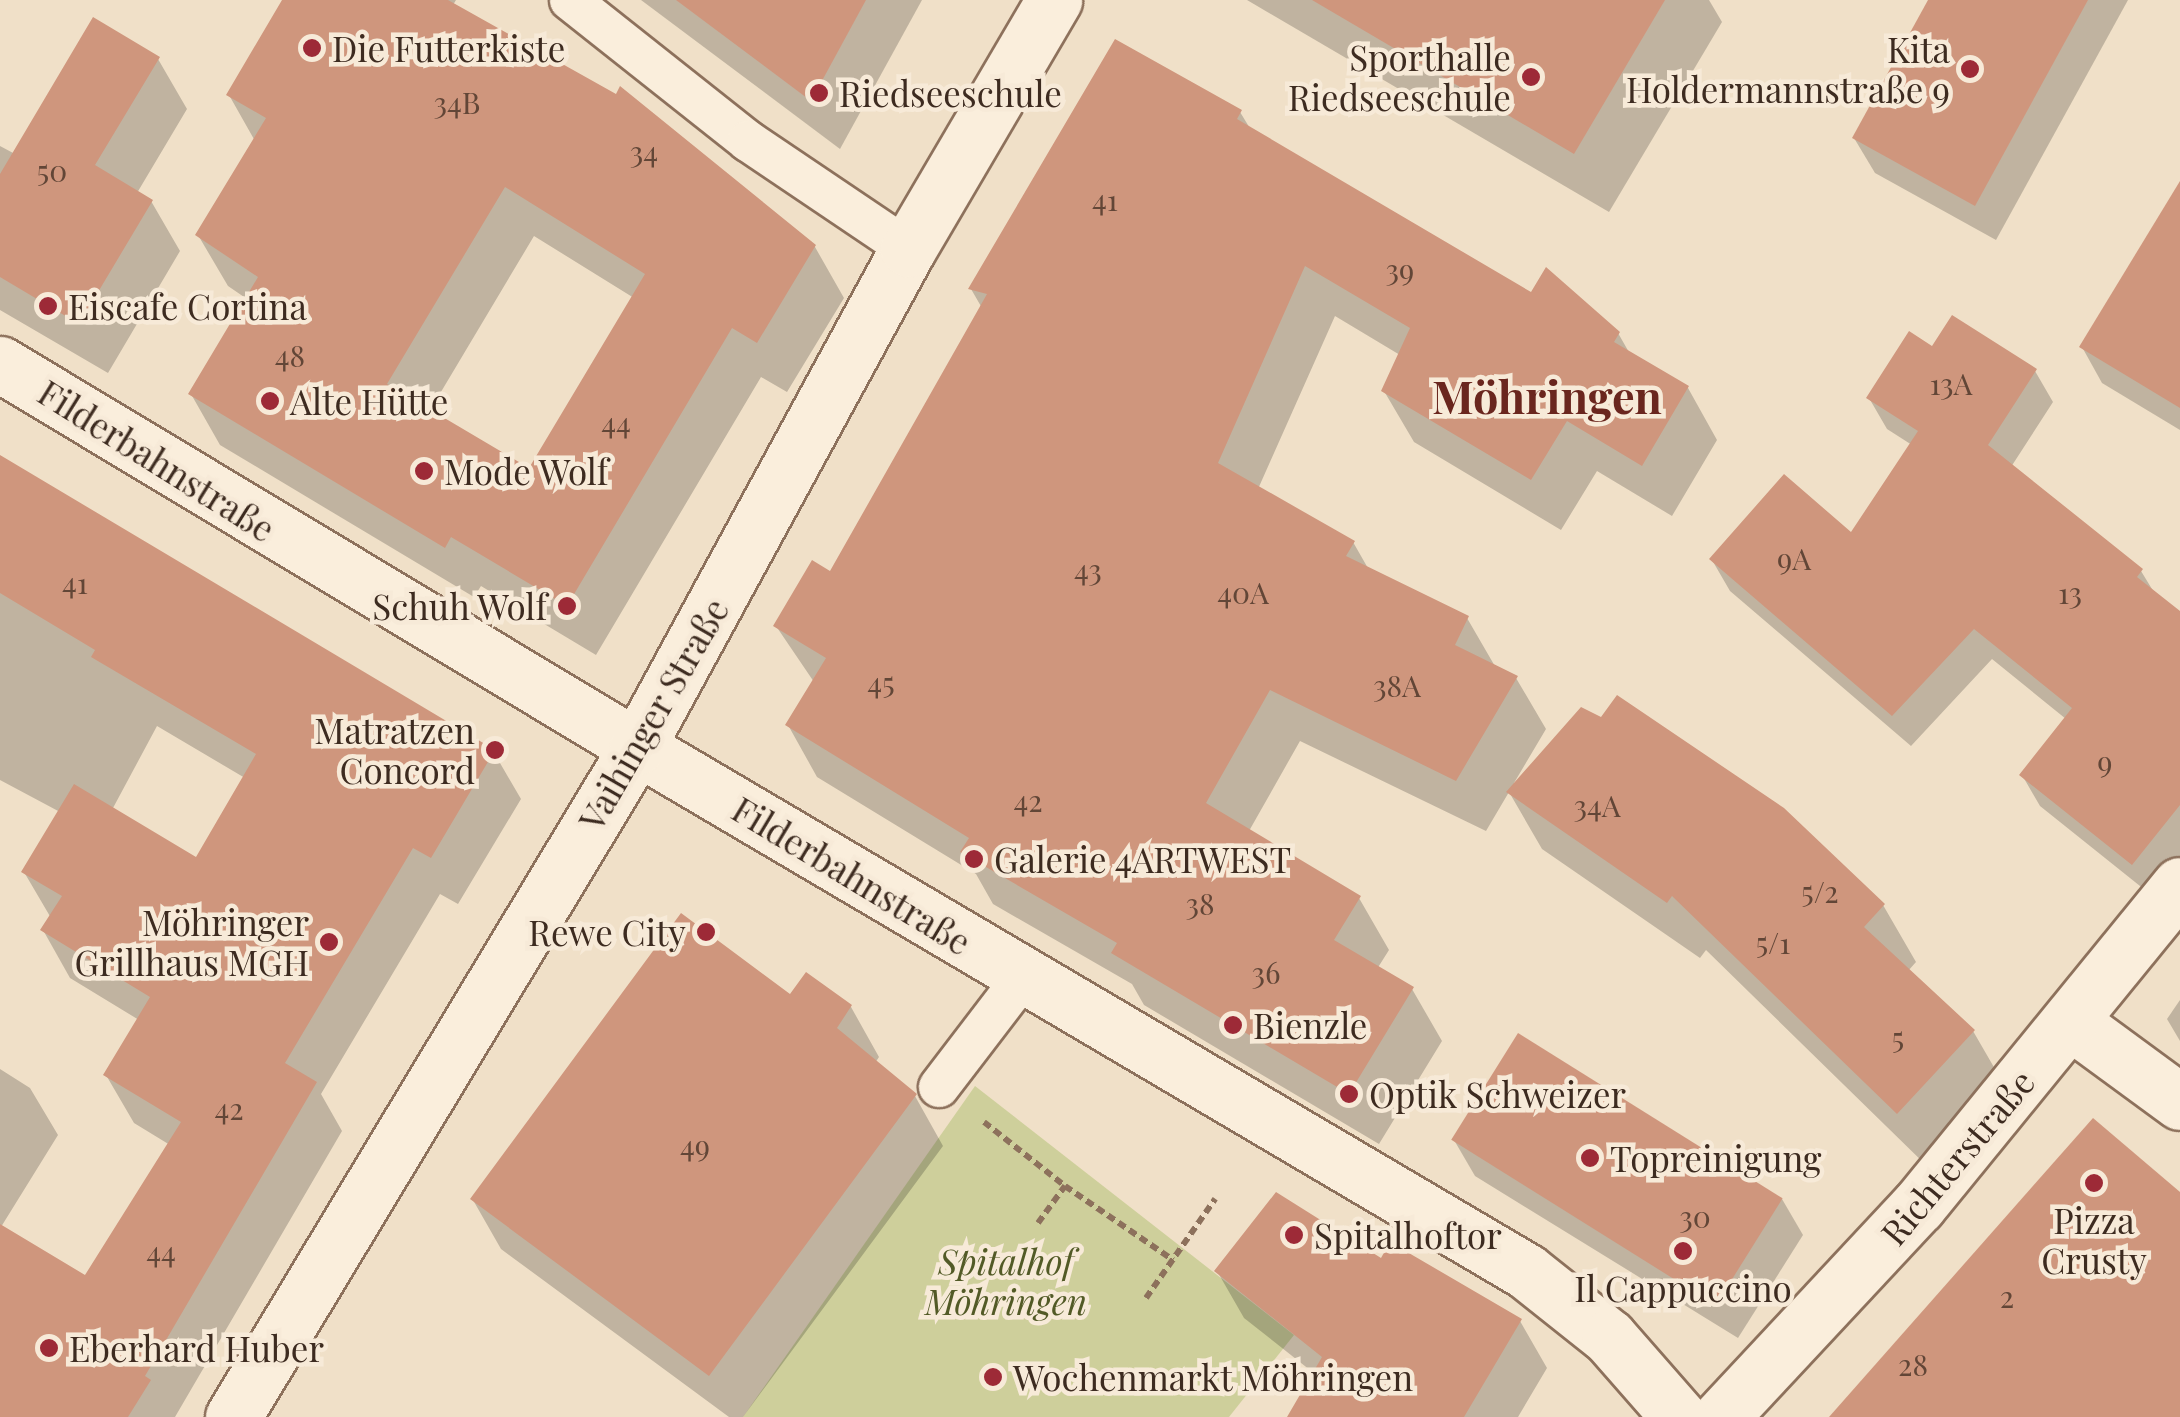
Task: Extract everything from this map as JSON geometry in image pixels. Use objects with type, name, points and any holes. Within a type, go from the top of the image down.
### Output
[{"type":"main road","name":"Vaihinger Straße","points":[[233,1417],[637,747],[908,249],[1054,0]]},
{"type":"main road","name":"Filderbahnstraße","points":[[0,364],[1023,977],[1526,1271],[1609,1337],[1679,1417]]},
{"type":"main road","name":"Richterstraße","points":[[1721,1417],[1918,1206],[2180,885]]},
{"type":"main road","points":[[2071,1022],[2180,1102]]},
{"type":"lane","points":[[570,0],[748,140],[908,249]]},
{"type":"lane","points":[[939,1087],[1023,977]]},
{"type":"path","points":[[939,1087],[1066,1186],[1172,1260]]},
{"type":"path","points":[[1038,1222],[1066,1186]]},
{"type":"path","points":[[1146,1298],[1215,1199]]},
{"type":"green space","name":"Spitalhof Möhringen","points":[[975,1086],[1294,1335],[1229,1417],[743,1417]]},
{"type":"building","points":[[282,0],[448,0],[616,94],[620,86],[816,245],[757,343],[732,328],[567,606],[451,537],[445,548],[188,394],[258,277],[195,235],[266,118],[226,95]],"holes":[[[505,187],[645,274],[529,468],[387,384]]]},
{"type":"building","points":[[676,0],[866,0],[811,101]]},
{"type":"building","name":"Sporthalle Riedseeschule","points":[[1312,0],[1665,0],[1574,154]]},
{"type":"building","name":"Kita Holdermannstraße 9","points":[[1928,0],[2088,0],[1975,206],[1852,138]]},
{"type":"building","points":[[93,17],[160,57],[95,165],[153,200],[79,324],[0,277],[0,174]]},
{"type":"building","points":[[1115,39],[1242,110],[1237,119],[1531,292],[1546,267],[1620,332],[1614,342],[1689,386],[1642,466],[1567,421],[1531,480],[1381,391],[1410,328],[1305,266],[1218,463],[1355,541],[1346,556],[1469,616],[1455,645],[1518,676],[1456,781],[1270,690],[1206,803],[1361,896],[1334,940],[1414,987],[1349,1094],[1111,953],[1117,943],[960,852],[969,838],[785,725],[826,658],[773,626],[812,560],[830,571],[987,294],[968,289]]},
{"type":"building","points":[[2180,181],[2180,408],[2079,347]]},
{"type":"building","points":[[1952,315],[2037,369],[1988,445],[2143,569],[2137,577],[2180,611],[2180,805],[2132,865],[2019,775],[2072,708],[1974,629],[1892,716],[1709,559],[1784,474],[1851,532],[1918,431],[1866,398],[1909,331],[1932,346]]},
{"type":"building","points":[[0,455],[495,750],[431,858],[413,848],[285,1063],[317,1082],[145,1376],[151,1380],[128,1417],[0,1417],[0,1224],[85,1275],[181,1122],[103,1075],[150,997],[40,930],[62,896],[21,872],[74,784],[196,857],[256,754],[91,657],[95,650],[0,593]]},
{"type":"building","points":[[1617,695],[1784,808],[1885,904],[1864,927],[1975,1030],[1897,1114],[1672,896],[1667,903],[1506,792],[1581,707],[1601,717]]},
{"type":"building","points":[[681,913],[790,994],[806,972],[852,1005],[837,1028],[917,1094],[709,1376],[470,1199]]},
{"type":"building","points":[[1518,1033],[1783,1198],[1716,1305],[1451,1140]]},
{"type":"building","points":[[2093,1118],[2180,1192],[2180,1417],[1829,1417]]},
{"type":"building","points":[[1276,1192],[1381,1258],[1390,1242],[1522,1319],[1464,1417],[1287,1417],[1322,1357],[1214,1271]]},
{"type":"place","name":"Die Futterkiste","points":[[312,48]]},
{"type":"place","name":"Kita Holdermannstraße 9","points":[[1970,69]]},
{"type":"place","name":"Sporthalle Riedseeschule","points":[[1531,77]]},
{"type":"place","name":"Riedseeschule","points":[[819,93]]},
{"type":"place","name":"Eiscafe Cortina","points":[[48,306]]},
{"type":"place","name":"Alte Hütte","points":[[270,401]]},
{"type":"place","name":"Mode Wolf","points":[[424,471]]},
{"type":"place","name":"Schuh Wolf","points":[[567,606]]},
{"type":"place","name":"Matratzen Concord","points":[[495,750]]},
{"type":"place","name":"Galerie 4ARTWEST","points":[[974,859]]},
{"type":"place","name":"Rewe City","points":[[706,932]]},
{"type":"place","name":"Möhringer Grillhaus MGH","points":[[329,942]]},
{"type":"place","name":"Bienzle","points":[[1233,1025]]},
{"type":"place","name":"Optik Schweizer","points":[[1349,1094]]},
{"type":"place","name":"Topreinigung","points":[[1590,1158]]},
{"type":"place","name":"Pizza Crusty","points":[[2094,1183]]},
{"type":"place","name":"Spitalhoftor","points":[[1294,1235]]},
{"type":"place","name":"Il Cappuccino","points":[[1683,1251]]},
{"type":"place","name":"Eberhard Huber","points":[[49,1348]]},
{"type":"place","name":"Wochenmarkt Möhringen","points":[[993,1377]]},
{"type":"district","name":"Möhringen","points":[[1547,396]]}]
